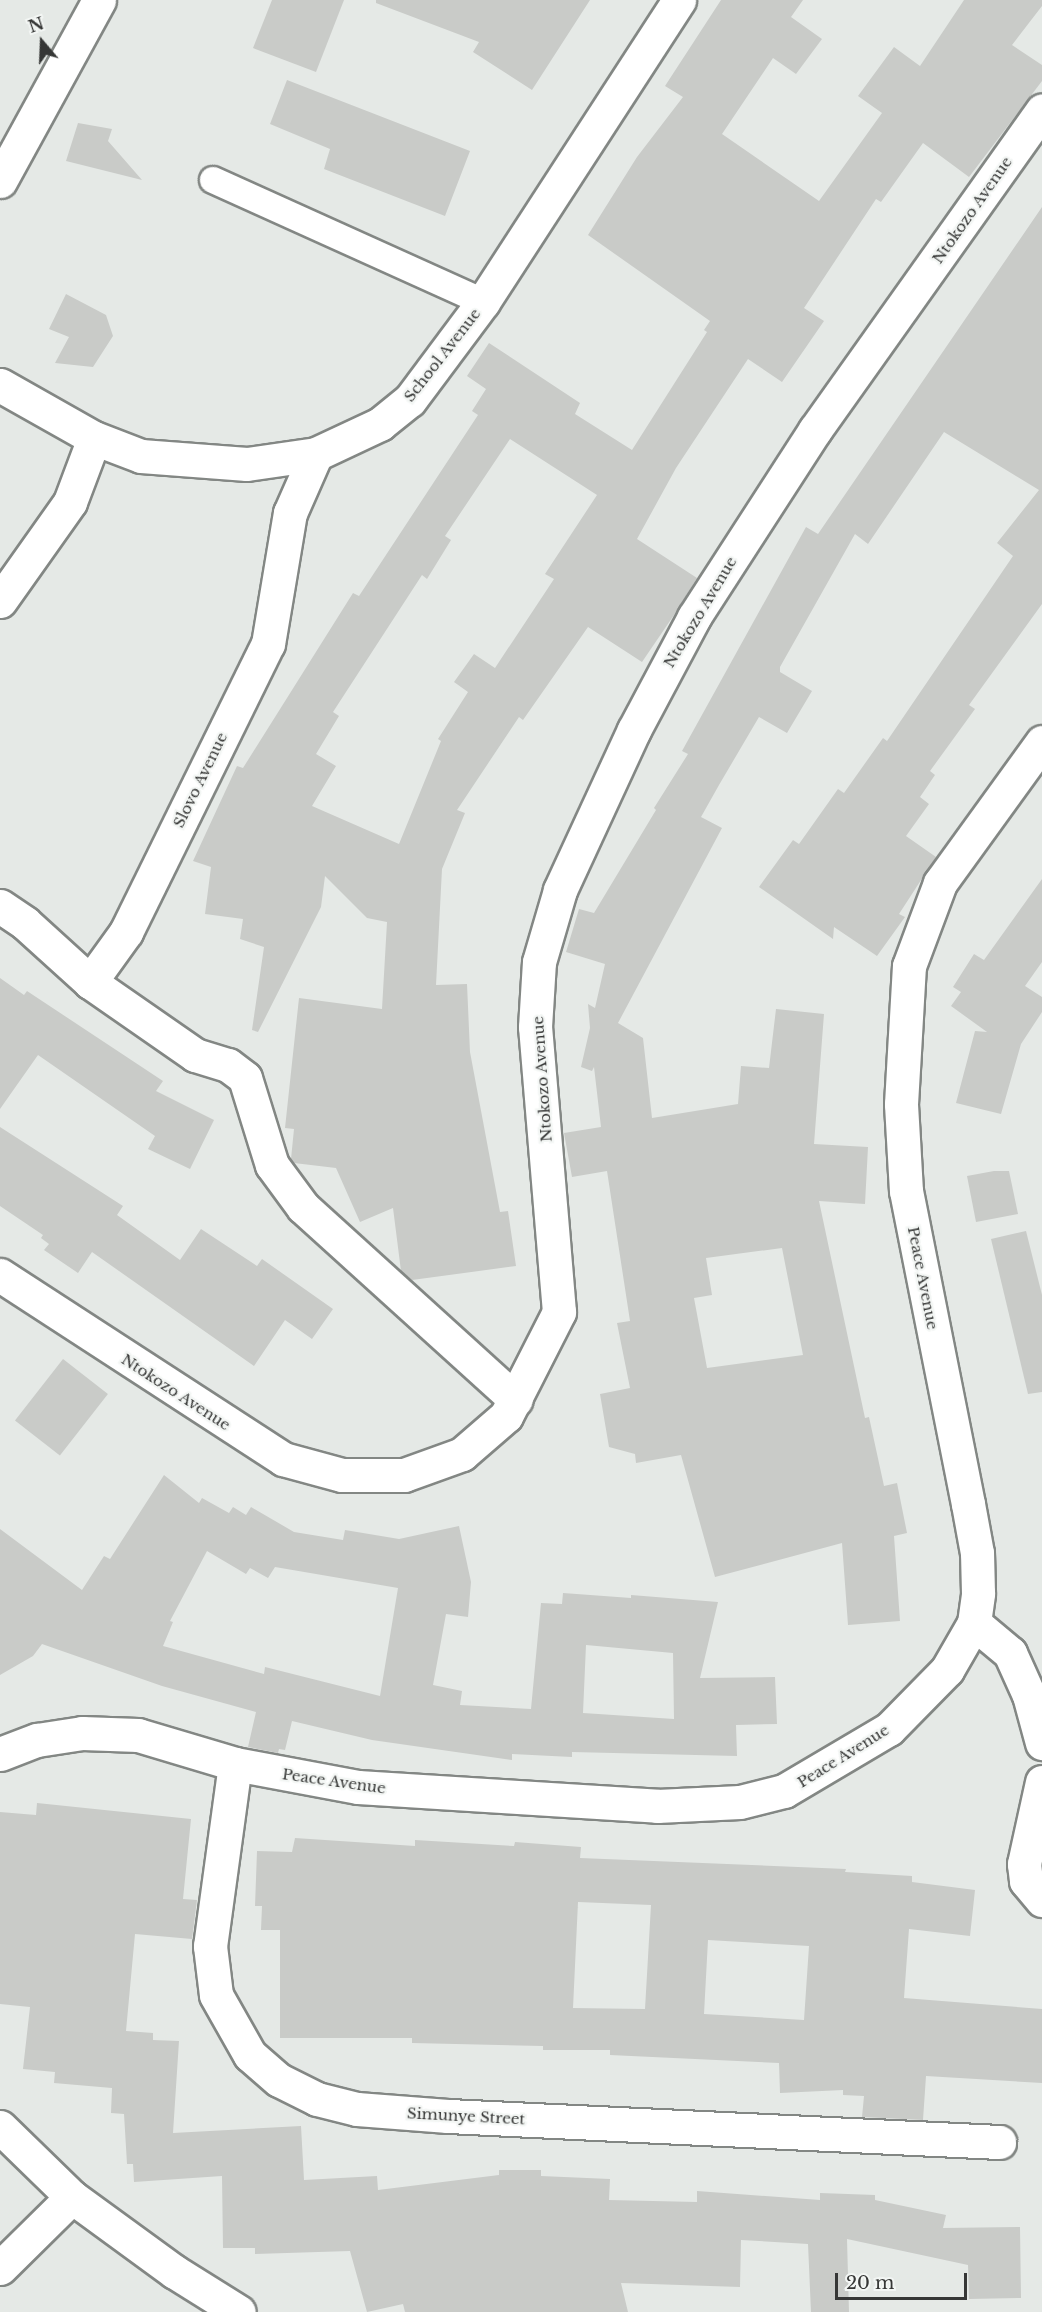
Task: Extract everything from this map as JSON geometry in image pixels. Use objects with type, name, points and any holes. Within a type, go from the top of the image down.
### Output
[{"type":"street","points":[[0,181],[99,0]]},
{"type":"street","name":"School Avenue","points":[[0,385],[94,438],[141,456],[247,464],[316,454],[380,424],[410,400],[483,302],[679,0]]},
{"type":"street","name":"Ntokozo Avenue","points":[[0,1275],[283,1459],[342,1475],[404,1475],[462,1454],[506,1416],[559,1312],[535,1027],[538,962],[560,890],[634,730],[694,617],[815,430],[1042,111]]},
{"type":"street","points":[[0,601],[70,502],[94,438]]},
{"type":"street","name":"Slovo Avenue","points":[[90,982],[126,932],[268,644],[290,513],[316,454]]},
{"type":"street","name":"Peace Avenue","points":[[0,1754],[37,1740],[82,1732],[138,1735],[235,1764],[358,1787],[657,1806],[740,1802],[784,1791],[889,1729],[947,1670],[974,1623],[976,1553],[906,1191],[901,1104],[909,966],[940,883],[1042,742]]},
{"type":"street","points":[[0,906],[90,982],[195,1055],[228,1065],[244,1078],[273,1165],[303,1207],[516,1400]]},
{"type":"street","points":[[974,1623],[1010,1653],[1029,1695],[1042,1743]]},
{"type":"street","name":"Simunye Street","points":[[235,1764],[210,1946],[216,1995],[250,2055],[279,2080],[317,2099],[357,2109],[448,2116],[999,2142]]},
{"type":"street","points":[[1042,1782],[1024,1864],[1026,1881],[1042,1900]]},
{"type":"street","points":[[0,2127],[72,2197],[174,2272],[239,2312]]},
{"type":"street","points":[[0,2268],[72,2197]]},
{"type":"lane","points":[[213,180],[483,302]]},
{"type":"building","points":[[272,0],[344,0],[316,72],[253,48]]},
{"type":"building","points":[[376,0],[590,0],[532,90],[473,52],[479,42],[376,3]]},
{"type":"building","points":[[721,0],[803,0],[791,17],[822,39],[796,74],[773,58],[722,134],[819,201],[882,113],[858,96],[894,47],[920,66],[964,0],[1042,0],[1042,6],[1012,45],[1042,65],[1042,81],[969,177],[923,143],[881,202],[876,199],[804,308],[824,321],[782,382],[748,359],[676,468],[637,539],[697,578],[642,662],[588,627],[523,720],[519,717],[457,810],[465,813],[442,869],[436,985],[467,984],[470,1052],[500,1212],[508,1211],[516,1266],[412,1280],[401,1271],[393,1208],[360,1222],[336,1168],[294,1163],[291,1159],[294,1129],[285,1128],[299,998],[382,1009],[387,922],[367,918],[325,876],[321,907],[258,1032],[252,1030],[264,947],[240,939],[243,919],[205,914],[211,867],[193,861],[237,766],[243,768],[353,593],[359,596],[478,415],[472,411],[486,389],[467,376],[489,343],[580,403],[575,414],[632,450],[707,332],[704,330],[710,321],[588,235],[637,157],[683,97],[665,86]],"holes":[[[510,439],[597,495],[545,574],[554,579],[495,668],[474,654],[454,682],[468,692],[438,739],[441,741],[399,844],[312,806],[336,766],[316,754],[339,716],[333,712],[422,575],[427,579],[451,540],[445,536]]]},
{"type":"building","points":[[287,80],[470,151],[445,216],[324,169],[330,149],[270,124]]},
{"type":"building","points":[[78,123],[112,129],[108,141],[142,180],[66,161]]},
{"type":"building","points":[[1042,207],[1042,604],[969,705],[975,709],[930,771],[935,775],[920,797],[929,804],[906,836],[936,857],[899,914],[905,917],[877,956],[834,927],[833,939],[759,887],[793,840],[799,844],[838,789],[844,793],[883,738],[887,741],[1013,556],[997,543],[1039,490],[944,432],[868,544],[855,534],[780,667],[780,672],[812,691],[787,733],[759,717],[719,785],[701,817],[722,828],[618,1023],[643,1038],[652,1118],[738,1104],[741,1066],[769,1068],[776,1009],[824,1014],[814,1144],[868,1147],[865,1204],[819,1201],[865,1418],[869,1417],[884,1486],[897,1483],[907,1533],[894,1536],[900,1621],[848,1625],[842,1543],[715,1577],[681,1455],[636,1463],[635,1454],[609,1447],[600,1394],[630,1388],[617,1323],[630,1321],[607,1171],[572,1177],[564,1133],[601,1127],[594,1067],[592,1071],[581,1067],[590,1028],[588,1004],[595,1008],[605,964],[566,952],[579,909],[594,913],[688,754],[682,751],[806,527],[818,534]],"holes":[[[782,1248],[803,1355],[707,1368],[694,1298],[712,1295],[706,1258]]]},
{"type":"building","points":[[66,294],[106,315],[113,336],[93,367],[55,363],[69,337],[49,329]]},
{"type":"building","points":[[1042,879],[1042,962],[1025,986],[1042,997],[1042,1012],[1021,1044],[1001,1114],[956,1103],[975,1031],[987,1032],[951,1006],[961,992],[953,987],[974,954],[984,960]]},
{"type":"building","points":[[0,978],[24,995],[27,991],[163,1081],[156,1091],[214,1120],[190,1169],[148,1149],[155,1136],[38,1055],[0,1109]]},
{"type":"building","points":[[0,1127],[123,1206],[117,1215],[180,1260],[201,1229],[257,1266],[262,1259],[333,1309],[312,1339],[285,1320],[254,1366],[92,1252],[78,1273],[44,1250],[49,1244],[41,1238],[43,1235],[0,1206]]},
{"type":"building","points":[[1009,1171],[1018,1214],[976,1222],[967,1176]]},
{"type":"building","points":[[1026,1231],[1042,1295],[1042,1392],[1028,1394],[991,1239]]},
{"type":"building","points":[[63,1359],[108,1394],[60,1456],[15,1420]]},
{"type":"building","points":[[164,1475],[199,1503],[202,1498],[229,1513],[233,1507],[246,1515],[251,1507],[294,1532],[343,1540],[345,1530],[399,1539],[459,1526],[471,1582],[468,1617],[446,1614],[433,1685],[462,1691],[460,1705],[531,1709],[541,1603],[562,1604],[563,1593],[631,1598],[631,1595],[718,1602],[700,1678],[775,1677],[777,1724],[736,1725],[737,1756],[572,1752],[572,1757],[512,1754],[512,1760],[372,1740],[292,1721],[285,1750],[279,1749],[278,1753],[248,1747],[256,1712],[162,1686],[42,1644],[33,1656],[0,1675],[0,1529],[82,1590],[104,1556],[110,1559]],"holes":[[[207,1551],[246,1574],[250,1568],[268,1578],[275,1567],[398,1588],[380,1696],[265,1667],[264,1674],[163,1646],[173,1622],[170,1621]],[[586,1645],[673,1653],[674,1719],[583,1713]]]},
{"type":"building","points":[[37,1803],[191,1819],[183,1899],[197,1900],[192,1939],[135,1934],[126,2031],[153,2033],[153,2040],[179,2041],[173,2133],[301,2126],[304,2180],[377,2176],[378,2190],[499,2175],[499,2170],[541,2170],[541,2176],[610,2179],[609,2200],[697,2202],[697,2191],[820,2200],[820,2193],[875,2195],[875,2200],[946,2215],[943,2228],[1020,2227],[1021,2298],[969,2299],[968,2265],[847,2239],[849,2312],[811,2312],[808,2244],[741,2240],[740,2287],[621,2283],[628,2312],[405,2312],[403,2304],[367,2312],[350,2251],[255,2254],[255,2248],[223,2248],[222,2176],[134,2182],[133,2164],[127,2164],[124,2114],[111,2113],[112,2088],[54,2083],[55,2072],[23,2069],[30,2007],[0,2004],[0,1812],[36,1815]]},
{"type":"building","points":[[295,1838],[415,1846],[415,1840],[514,1846],[515,1842],[581,1847],[580,1858],[846,1869],[845,1872],[912,1876],[912,1882],[975,1890],[970,1936],[909,1929],[904,1998],[1042,2009],[1042,2083],[926,2076],[923,2120],[862,2117],[864,2096],[843,2095],[843,2090],[780,2093],[779,2063],[610,2055],[610,2050],[543,2050],[543,2046],[412,2043],[412,2038],[280,2038],[280,1930],[261,1930],[262,1906],[255,1906],[257,1851],[292,1852]],"holes":[[[578,1902],[651,1905],[645,2009],[573,2008]],[[708,1940],[809,1946],[804,2020],[704,2014]]]}]
